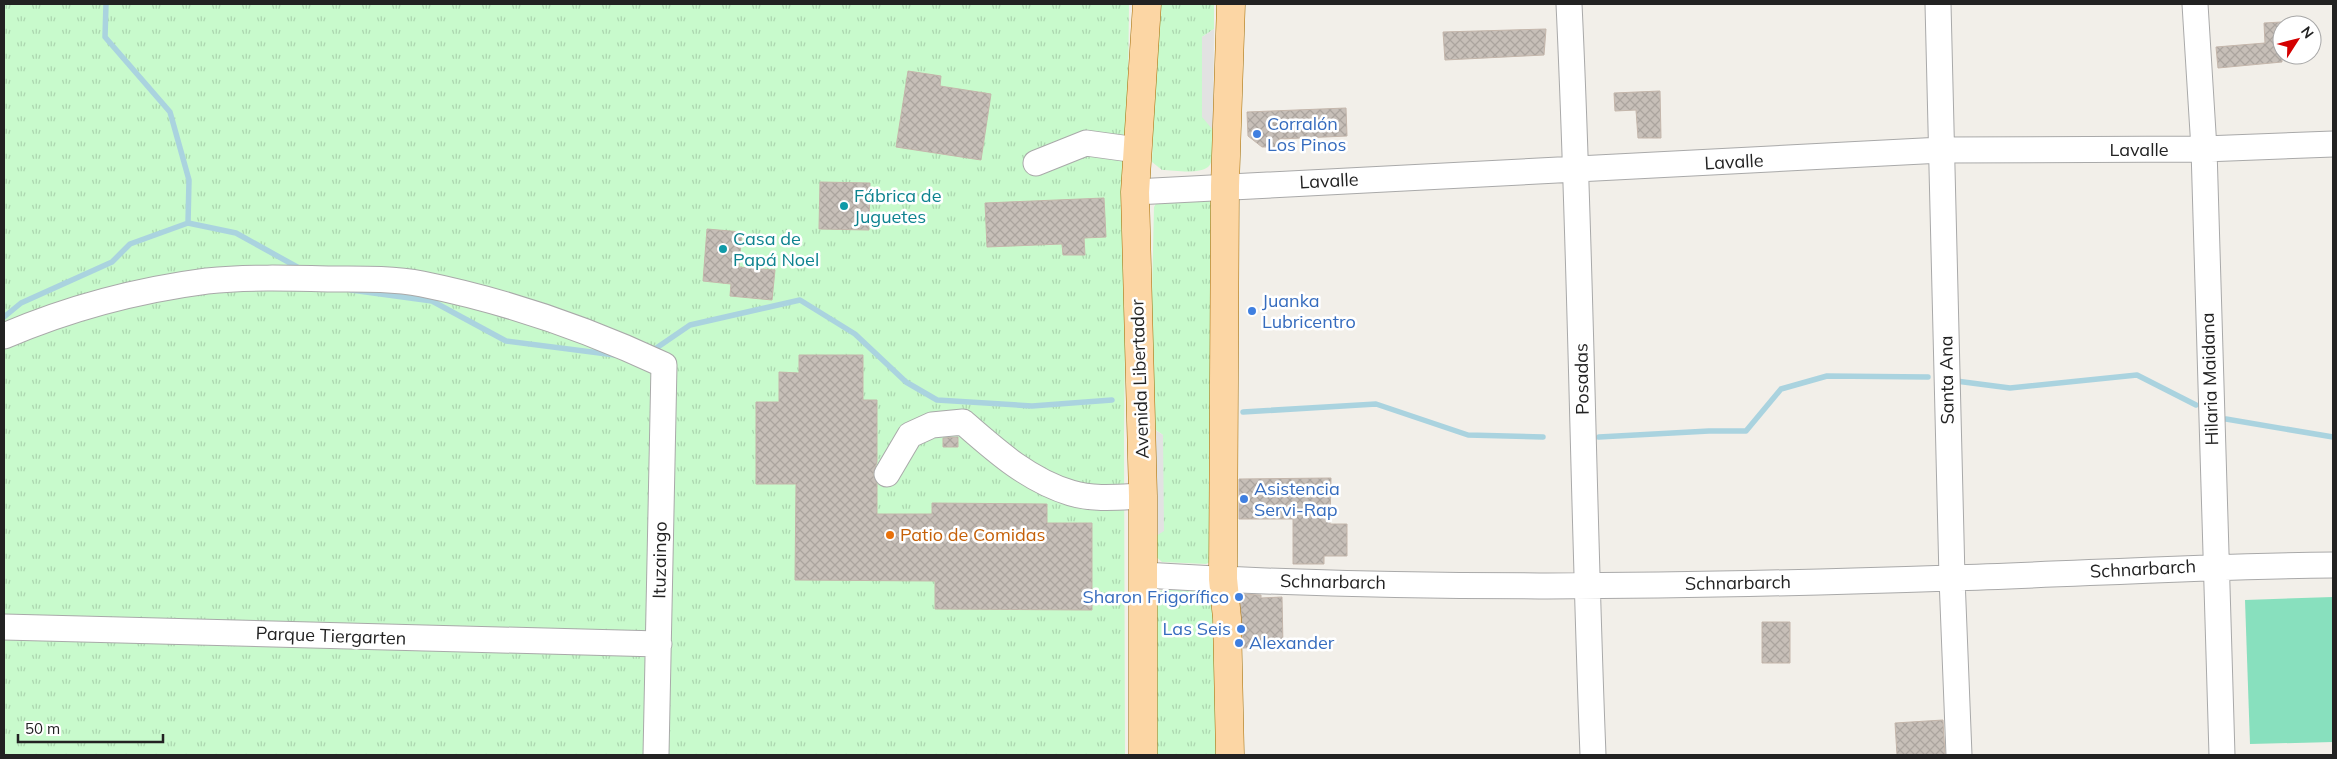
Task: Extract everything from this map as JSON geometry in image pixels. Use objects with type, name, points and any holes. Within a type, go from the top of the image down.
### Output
[{"type":"main road","name":"Avenida Libertador","points":[[1143,755],[1143,496],[1135,192],[1147,4]]},
{"type":"main road","points":[[1230,755],[1227,618],[1224,580],[1225,186],[1231,4]]},
{"type":"street","name":"Posadas","points":[[1569,4],[1577,170],[1586,587],[1593,755]]},
{"type":"street","name":"Santa Ana","points":[[1938,4],[1952,578],[1960,755]]},
{"type":"street","name":"Hilaria Maidana","points":[[2195,4],[2204,150],[2222,755]]},
{"type":"street","points":[[1036,163],[1086,143],[1137,150]]},
{"type":"street","name":"Lavalle","points":[[1135,192],[1942,150],[2204,150],[2333,144]]},
{"type":"street","name":"Ituzaingo","points":[[4,336],[84,308],[148,292],[208,281],[275,278],[356,279],[420,284],[536,314],[608,339],[664,365],[656,755]]},
{"type":"street","points":[[887,474],[910,435],[932,425],[962,422],[998,452],[1037,480],[1072,494],[1104,498],[1143,496]]},
{"type":"street","name":"Schnarbarch","points":[[1143,574],[1224,580],[1586,587],[1952,578],[2215,566],[2333,564]]},
{"type":"street","name":"Parque Tiergarten","points":[[4,627],[659,644]]},
{"type":"green space","points":[[4,4],[1129,4],[1124,434],[1125,755],[4,755]]},
{"type":"green space","points":[[1158,4],[1214,4],[1214,29],[1202,37],[1213,127],[1212,160],[1208,167],[1198,171],[1162,170],[1152,162]]},
{"type":"green space","points":[[1207,198],[1213,206],[1212,561],[1206,564],[1162,562],[1154,555],[1163,435],[1149,425],[1154,207],[1158,200]]},
{"type":"green space","points":[[1166,589],[1208,592],[1215,601],[1218,755],[1153,755],[1155,599],[1160,591]]},
{"type":"green space","points":[[2333,597],[2333,742],[2250,744],[2245,600]]},
{"type":"shaded area","points":[[1214,29],[1213,130],[1202,117],[1202,37]]},
{"type":"shaded area","points":[[1152,428],[1163,435],[1164,531],[1156,536]]},
{"type":"building","points":[[2264,23],[2272,23],[2272,63],[2218,68],[2216,47],[2265,43]]},
{"type":"building","points":[[1546,29],[1544,55],[1445,60],[1443,32]]},
{"type":"building","points":[[908,71],[941,76],[940,86],[991,94],[981,160],[896,147]]},
{"type":"building","points":[[1660,91],[1661,138],[1638,138],[1636,110],[1615,111],[1614,93]]},
{"type":"building","points":[[1346,108],[1347,136],[1279,139],[1280,147],[1262,147],[1248,136],[1247,112]]},
{"type":"building","name":"Fábrica de Juguetes","points":[[820,182],[870,183],[869,230],[819,229]]},
{"type":"building","points":[[1104,198],[1106,237],[1084,238],[1085,255],[1063,255],[1062,244],[987,247],[985,203]]},
{"type":"building","name":"Casa de Papá Noel","points":[[707,229],[742,232],[739,267],[775,270],[772,300],[730,296],[731,284],[703,281]]},
{"type":"building","points":[[799,355],[863,355],[863,400],[877,400],[877,462],[873,474],[877,484],[877,514],[932,514],[932,503],[1047,504],[1047,523],[1092,523],[1092,610],[935,609],[935,581],[795,580],[796,484],[756,484],[756,402],[779,402],[779,372],[799,373]]},
{"type":"building","points":[[958,437],[958,447],[943,447],[943,438]]},
{"type":"building","points":[[1331,478],[1330,524],[1347,524],[1347,556],[1324,556],[1324,564],[1293,564],[1293,519],[1239,519],[1239,479]]},
{"type":"building","points":[[1240,594],[1261,595],[1261,598],[1282,597],[1283,646],[1243,648]]},
{"type":"building","points":[[1762,622],[1790,622],[1790,663],[1762,663]]},
{"type":"building","points":[[1943,720],[1945,755],[1897,755],[1895,723]]},
{"type":"waterway","points":[[106,4],[105,37],[170,112],[189,180],[188,223]]},
{"type":"waterway","points":[[4,317],[21,303],[112,262],[130,244],[188,223],[236,233],[299,268]]},
{"type":"waterway","points":[[351,290],[432,301],[506,341],[615,355]]},
{"type":"waterway","points":[[652,351],[690,325],[800,300],[855,334],[906,382],[937,400],[1032,406],[1112,400]]},
{"type":"waterway","points":[[1956,381],[2010,388],[2137,375],[2196,405]]},
{"type":"waterway","points":[[1599,437],[1709,431],[1746,431],[1781,389],[1827,376],[1928,377]]},
{"type":"waterway","points":[[1243,412],[1376,404],[1468,435],[1543,437]]},
{"type":"waterway","points":[[2226,419],[2333,437]]},
{"type":"place","name":"Corralón Los Pinos","points":[[1257,134]]},
{"type":"place","name":"Fábrica de Juguetes","points":[[844,206]]},
{"type":"place","name":"Casa de Papá Noel","points":[[723,249]]},
{"type":"place","name":"Juanka Lubricentro","points":[[1252,311]]},
{"type":"place","name":"Asistencia Servi-Rap","points":[[1244,499]]},
{"type":"place","name":"Patio de Comidas","points":[[890,535]]},
{"type":"place","name":"Sharon Frigorífico","points":[[1239,597]]},
{"type":"place","name":"Las Seis","points":[[1241,629]]},
{"type":"place","name":"Alexander","points":[[1239,643]]}]
